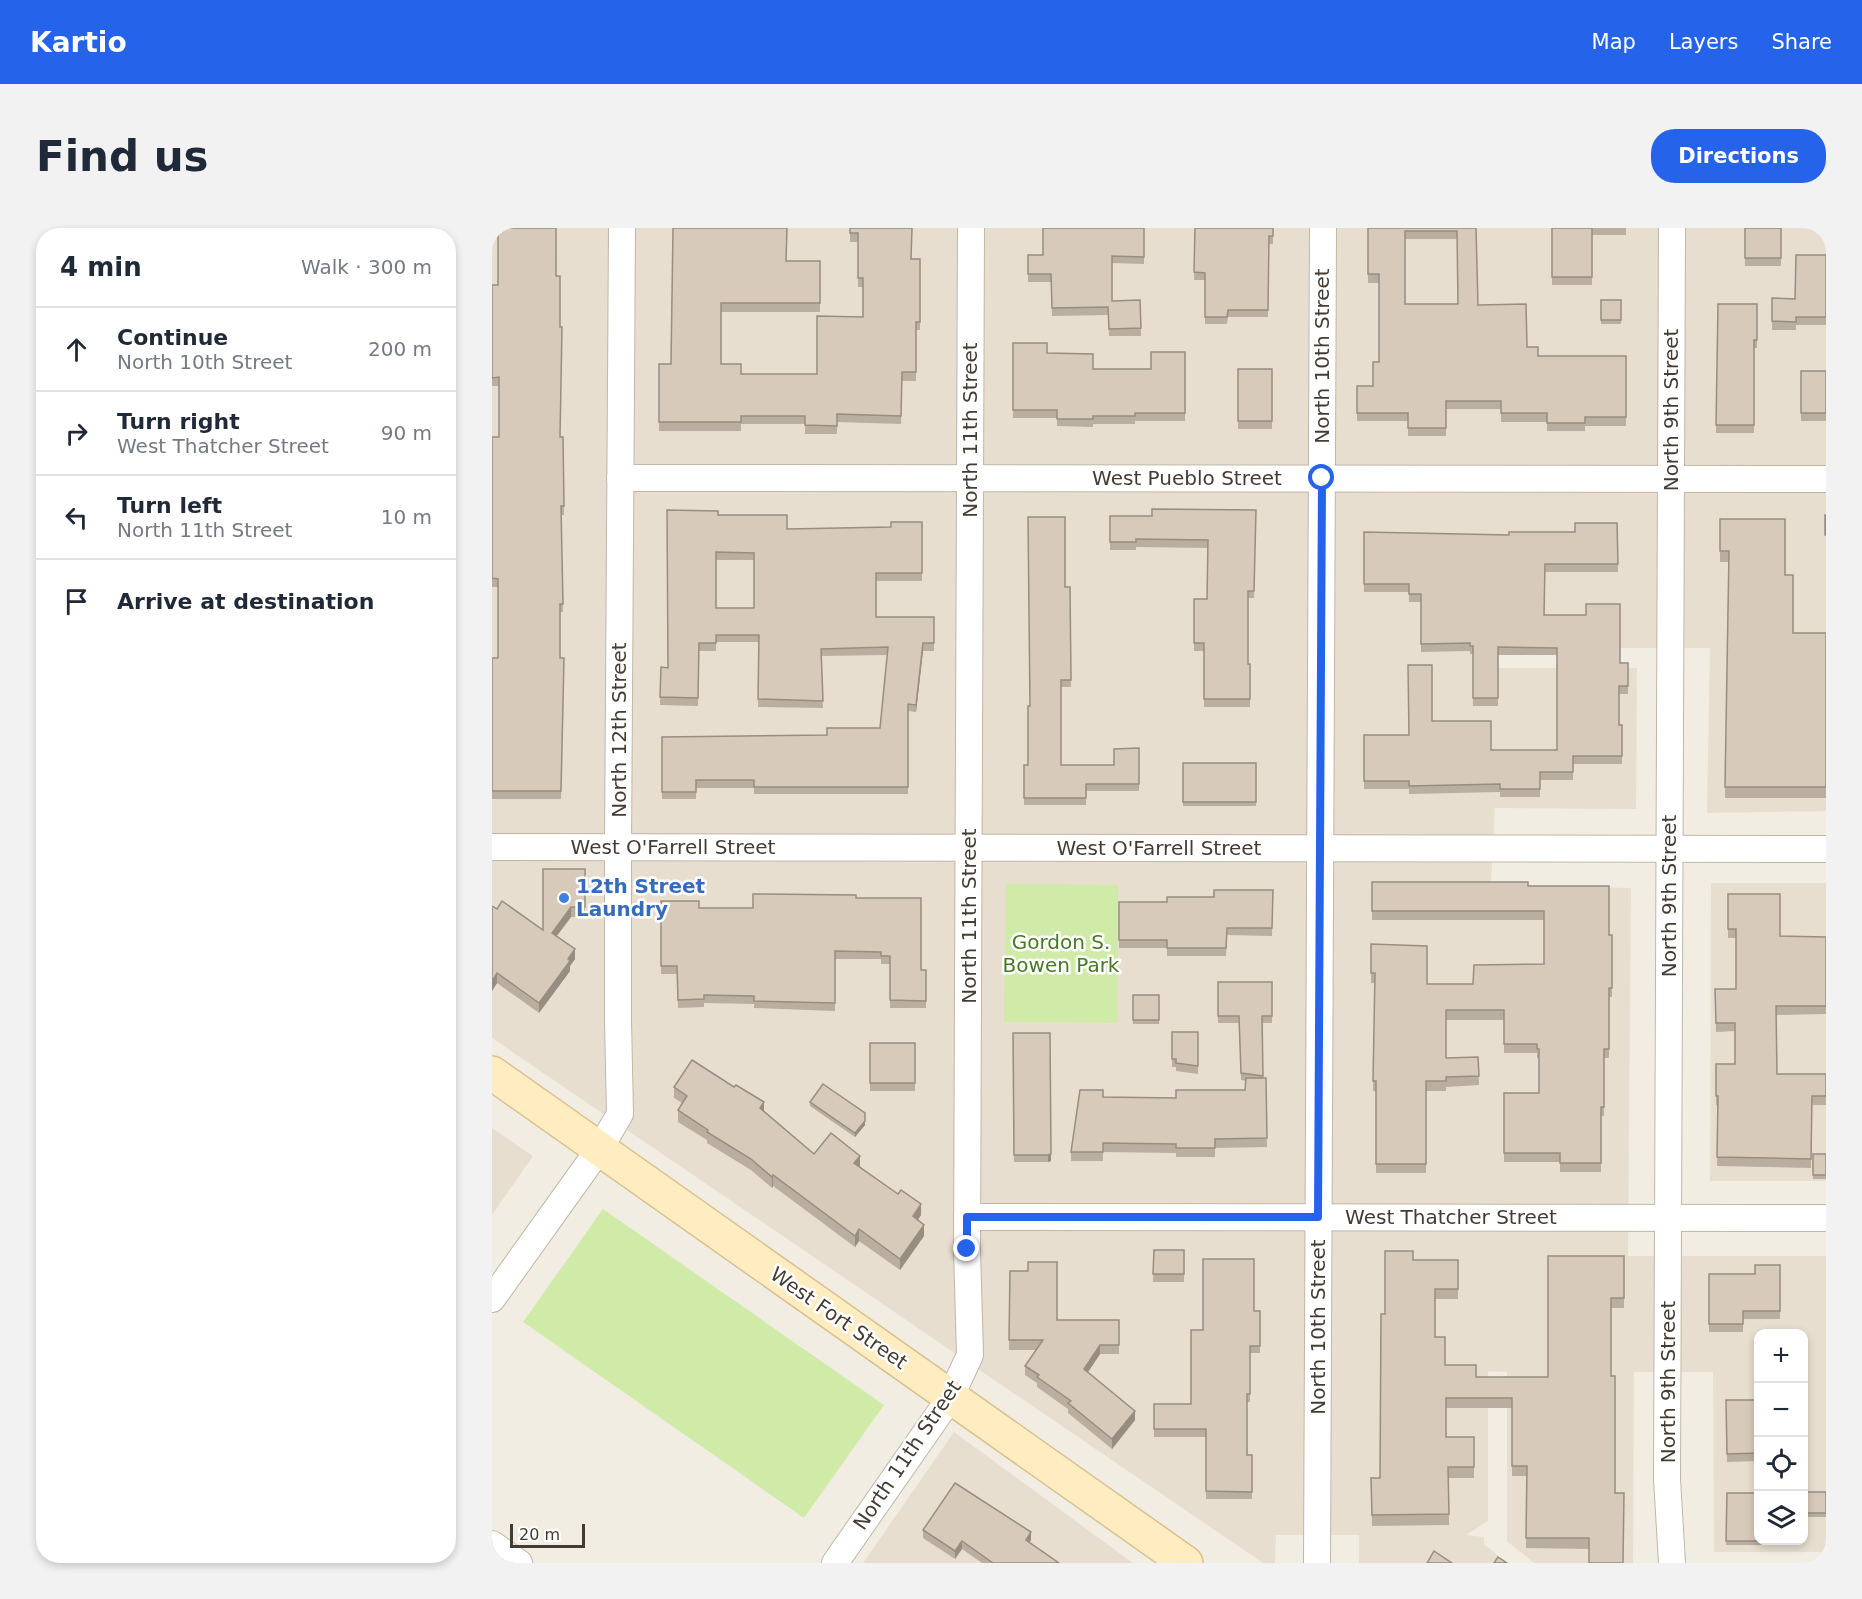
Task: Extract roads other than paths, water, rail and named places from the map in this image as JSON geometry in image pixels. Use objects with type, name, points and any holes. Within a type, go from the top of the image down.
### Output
[{"type":"street","name":"North 12th Street","points":[[492,1299],[600,1148],[620,1114],[618,847],[622,228]]},
{"type":"street","name":"North 11th Street","points":[[835,1563],[950,1398],[970,1355],[967,1217],[971,228]]},
{"type":"street","name":"North 10th Street","points":[[1317,1563],[1323,228]]},
{"type":"street","name":"North 9th Street","points":[[1672,228],[1667,1479],[1672,1563]]},
{"type":"street","name":"West Pueblo Street","points":[[620,478],[1826,478]]},
{"type":"street","name":"West O'Farrell Street","points":[[492,847],[1826,849]]},
{"type":"street","name":"West Fort Street","points":[[492,1073],[1186,1563]]},
{"type":"street","name":"West Thatcher Street","points":[[967,1217],[1826,1218]]},
{"type":"street","points":[[492,1544],[519,1563]]},
{"type":"place","name":"12th Street Laundry","points":[[564,898]]},
{"type":"park label","name":"Gordon S. Bowen Park","points":[[1061,954]]}]
